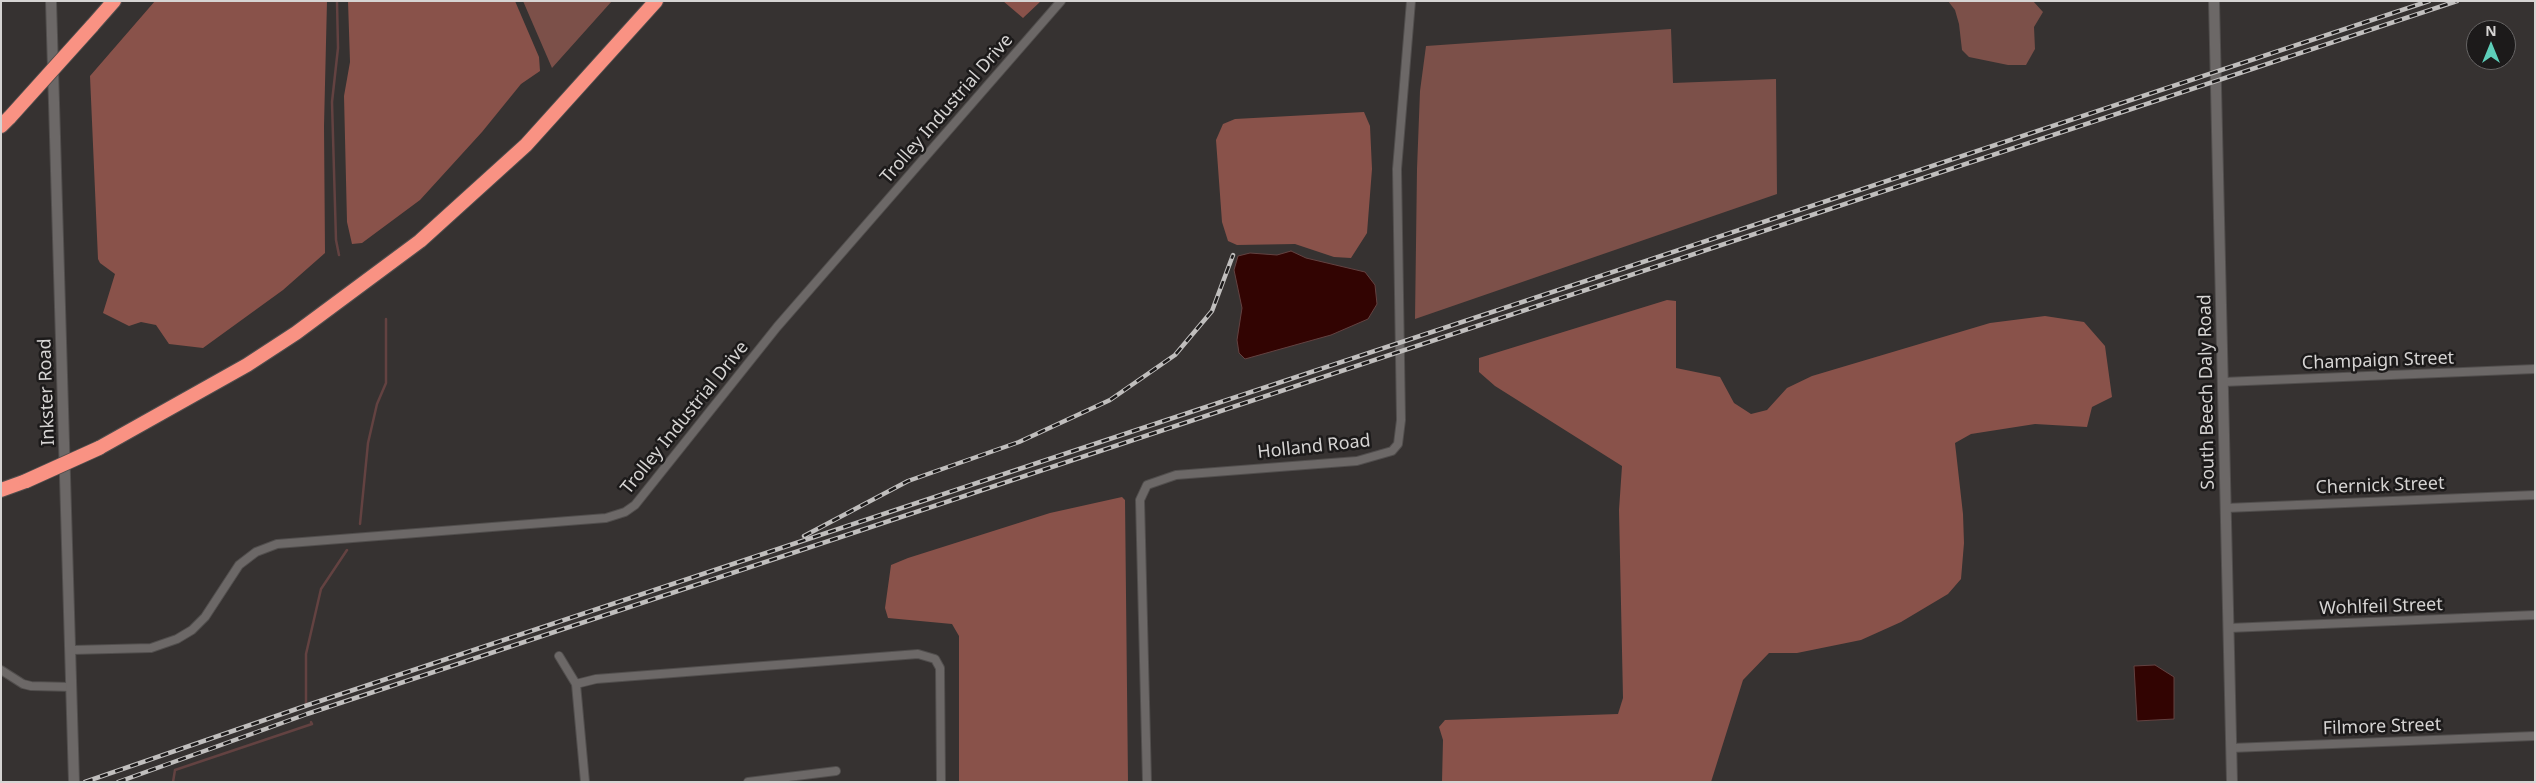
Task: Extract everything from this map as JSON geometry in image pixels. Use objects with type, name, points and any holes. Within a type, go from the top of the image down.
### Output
[{"type":"highway","points":[[6,122],[114,1]]},
{"type":"highway","points":[[1,490],[26,481],[99,448],[263,354],[303,328],[420,241],[526,145],[656,1]]},
{"type":"street","name":"Inkster Road","points":[[52,1],[72,650],[74,782]]},
{"type":"street","name":"Trolley Industrial Drive","points":[[72,650],[151,648],[177,639],[192,630],[205,617],[239,565],[256,552],[277,544],[606,518],[630,509],[642,498],[777,327],[1061,1]]},
{"type":"street","name":"Holland Road","points":[[1147,782],[1140,500],[1143,490],[1152,482],[1176,475],[1357,461],[1392,451],[1398,444],[1401,420],[1397,169],[1411,1]]},
{"type":"street","name":"South Beech Daly Road","points":[[2214,1],[2232,782]]},
{"type":"street","name":"Champaign Street","points":[[2223,382],[2535,369]]},
{"type":"street","name":"Chernick Street","points":[[2226,508],[2535,495]]},
{"type":"street","name":"Wohlfeil Street","points":[[2229,628],[2535,615]]},
{"type":"street","points":[[576,684],[596,679],[918,654],[935,659],[940,668],[941,782]]},
{"type":"street","points":[[559,656],[576,684],[585,782]]},
{"type":"street","points":[[1,670],[23,684],[31,686],[72,687]]},
{"type":"street","name":"Filmore Street","points":[[2231,748],[2535,736]]},
{"type":"street","points":[[748,782],[836,771]]},
{"type":"shaded area","points":[[155,1],[327,1],[324,126],[325,253],[283,290],[203,348],[169,344],[156,325],[141,322],[129,326],[103,313],[115,274],[100,263],[98,259],[90,76]]},
{"type":"shaded area","points":[[348,1],[515,1],[539,57],[540,71],[521,84],[482,132],[420,200],[362,243],[352,244],[347,222],[344,96],[350,62]]},
{"type":"shaded area","points":[[523,1],[612,1],[552,68]]},
{"type":"shaded area","points":[[1003,1],[1041,1],[1023,18]]},
{"type":"shaded area","points":[[1948,1],[2033,1],[2043,12],[2034,27],[2035,49],[2026,65],[2008,65],[1969,57],[1962,50],[1959,24],[1955,10]]},
{"type":"shaded area","points":[[1671,29],[1673,83],[1776,79],[1777,194],[1415,319],[1420,91],[1426,46]]},
{"type":"shaded area","points":[[1364,112],[1370,126],[1372,169],[1367,233],[1351,258],[1334,257],[1295,244],[1237,245],[1228,241],[1222,222],[1216,140],[1223,124],[1235,119]]},
{"type":"shaded area","points":[[1291,251],[1306,258],[1365,272],[1375,285],[1377,304],[1368,319],[1331,335],[1245,359],[1239,353],[1237,340],[1242,308],[1234,270],[1238,256],[1250,253],[1277,255]]},
{"type":"shaded area","points":[[1667,300],[1676,301],[1676,368],[1720,377],[1734,403],[1751,414],[1767,410],[1787,388],[1812,376],[1990,323],[2045,316],[2084,322],[2105,346],[2112,397],[2092,407],[2087,427],[2035,424],[1971,434],[1955,443],[1963,514],[1964,543],[1961,579],[1948,594],[1901,622],[1861,640],[1797,653],[1769,653],[1743,680],[1711,782],[1442,782],[1443,740],[1439,727],[1445,720],[1618,714],[1623,698],[1619,510],[1622,466],[1495,386],[1479,372],[1479,358]]},
{"type":"shaded area","points":[[1122,497],[1125,500],[1128,782],[959,782],[959,636],[952,624],[888,618],[885,608],[891,565],[1050,513]]},
{"type":"shaded area","points":[[2155,665],[2174,677],[2174,719],[2137,721],[2134,666]]},
{"type":"waterway","points":[[337,1],[338,48],[332,102],[336,240],[339,255]]},
{"type":"waterway","points":[[360,524],[368,443],[377,404],[386,383],[386,319]]},
{"type":"waterway","points":[[306,703],[306,654],[321,589],[347,550]]},
{"type":"waterway","points":[[173,782],[175,770],[312,724],[311,722]]},
{"type":"railway","points":[[85,782],[308,705],[2429,1]]},
{"type":"railway","points":[[118,782],[307,714],[2457,1]]},
{"type":"railway","points":[[804,536],[908,481],[1019,442],[1110,400],[1175,355],[1212,311],[1233,255]]}]
